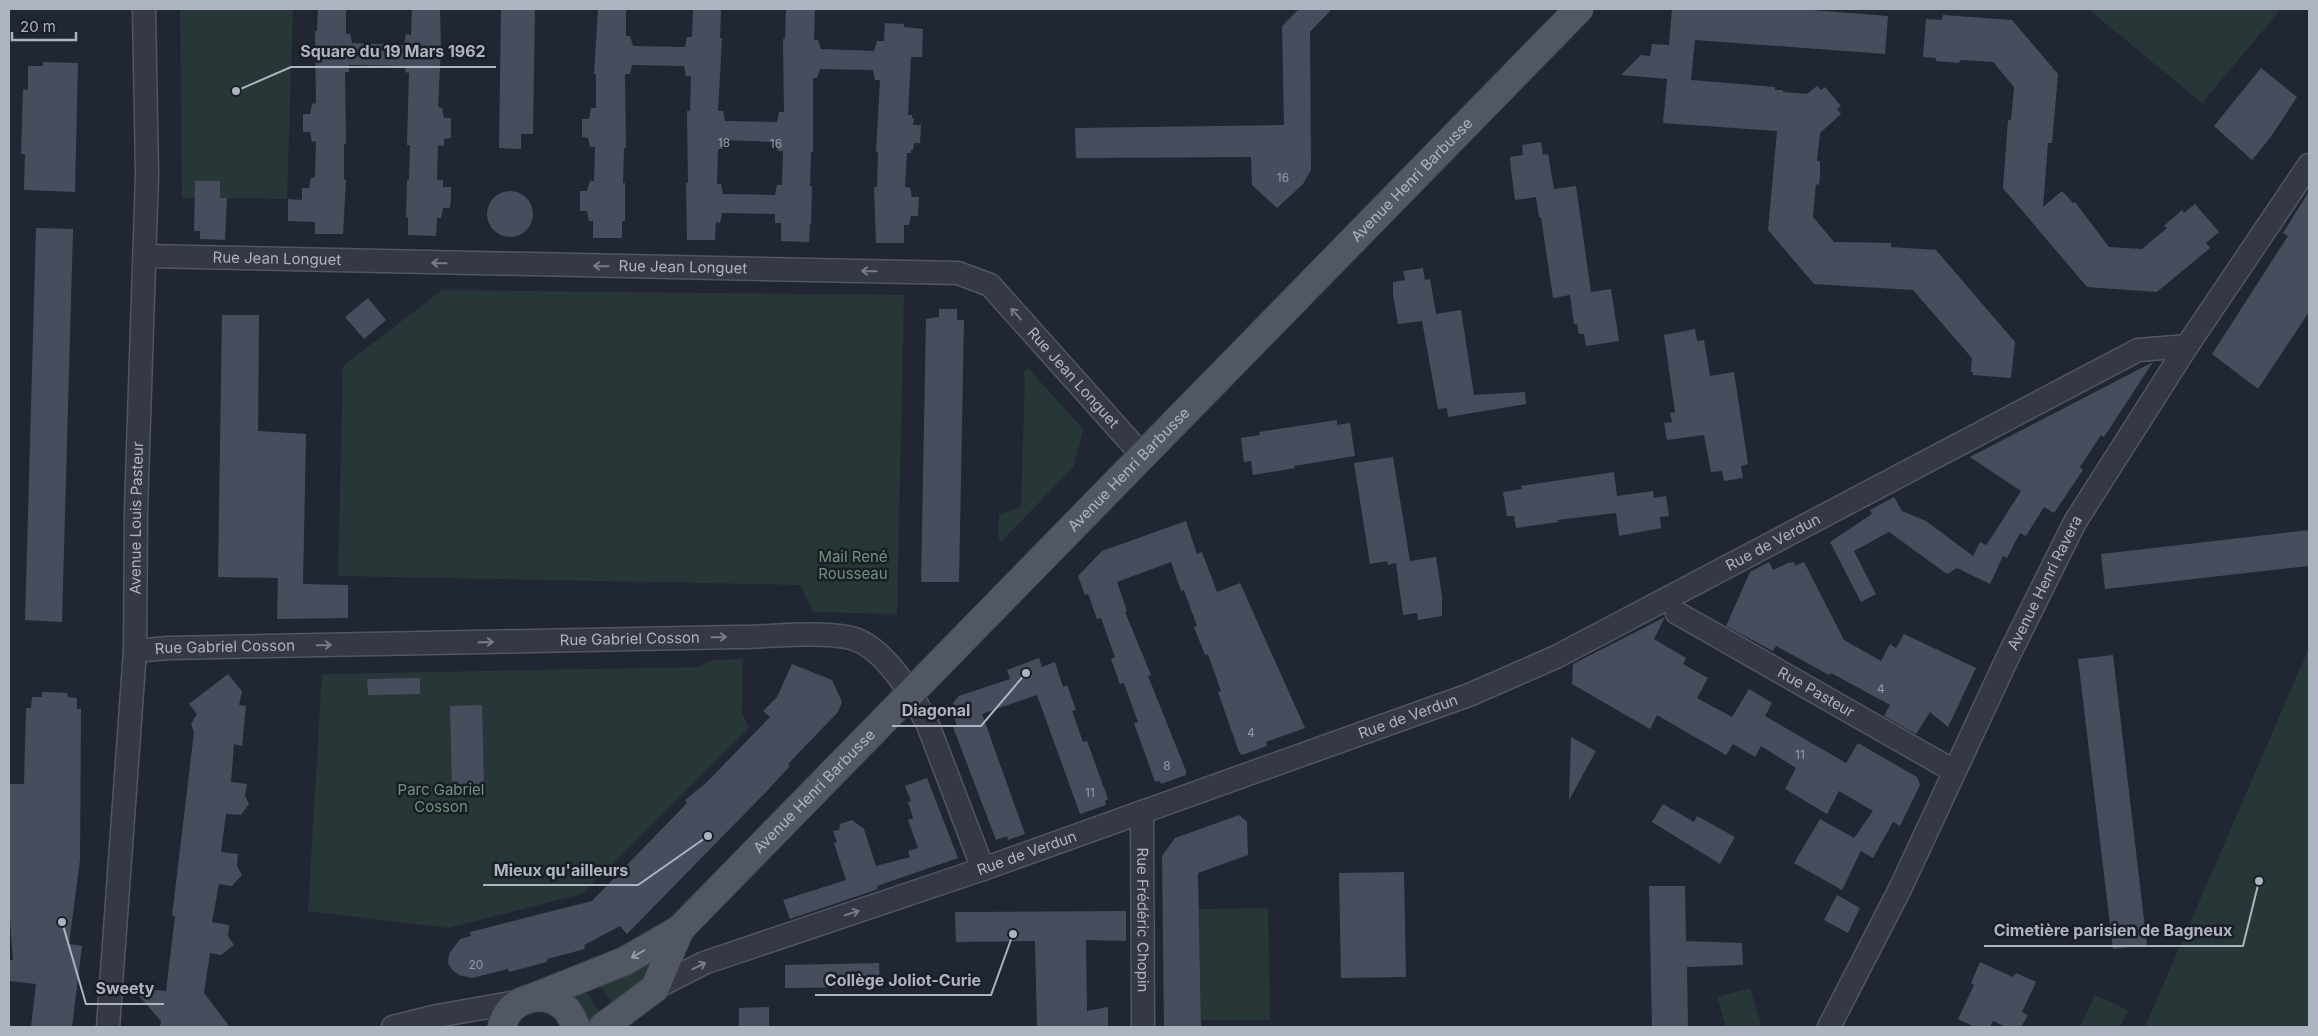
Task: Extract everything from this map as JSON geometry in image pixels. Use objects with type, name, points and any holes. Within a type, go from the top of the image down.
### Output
[{"type":"main road","name":"Avenue Henri Barbusse","points":[[527,999],[625,962],[680,929],[1579,9]]},
{"type":"main road","name":"Avenue Henri Barbusse","points":[[655,988],[680,929]]},
{"type":"main road","name":"Rue de Verdun","points":[[603,1027],[655,988]]},
{"type":"main road","points":[[502,1027],[507,1014],[527,999],[543,997],[555,1001],[564,1007],[572,1016],[576,1027]]},
{"type":"street","name":"Avenue Louis Pasteur","points":[[108,1027],[135,652],[136,510],[147,174],[144,9]]},
{"type":"street","name":"Avenue Henri Ravera","points":[[1829,1027],[1900,888],[1954,771],[2075,522],[2187,346],[2309,165]]},
{"type":"street","name":"Rue Jean Longuet","points":[[145,256],[958,273],[990,285],[1142,455]]},
{"type":"street","name":"Rue de Verdun","points":[[655,988],[704,963],[983,869],[1469,695],[1556,657],[2138,350],[2187,346]]},
{"type":"street","name":"Rue Pasteur","points":[[1677,613],[1954,771]]},
{"type":"street","name":"Rue Gabriel Cosson","points":[[135,652],[176,648],[824,636],[852,638],[873,649],[892,668],[910,693],[928,725],[983,869]]},
{"type":"street","name":"Rue Frédéric Chopin","points":[[1142,812],[1143,1027]]},
{"type":"street","points":[[394,1027],[437,1016],[527,999]]},
{"type":"street","points":[[460,1013],[481,1019],[493,1027]]},
{"type":"green space","points":[[180,9],[293,9],[287,199],[182,198]]},
{"type":"green space","points":[[2088,9],[2281,9],[2202,103]]},
{"type":"green space","name":"Mail René Rousseau","points":[[442,290],[904,295],[897,614],[813,612],[800,585],[338,576],[343,366]]},
{"type":"green space","points":[[1028,368],[1083,429],[1074,466],[1001,542],[998,536],[999,514],[1021,507],[1025,378],[1023,373]]},
{"type":"green space","points":[[2309,648],[2309,1027],[2145,1027]]},
{"type":"green space","name":"Parc Gabriel Cosson","points":[[743,659],[742,712],[749,728],[582,894],[448,928],[308,911],[322,674],[700,667],[712,660]]},
{"type":"green space","points":[[1268,908],[1270,1020],[1201,1020],[1199,909]]},
{"type":"green space","points":[[664,944],[642,987],[615,1007],[598,983]]},
{"type":"green space","points":[[583,987],[603,1017],[588,1027],[565,996]]},
{"type":"green space","points":[[1750,988],[1761,1025],[1726,1027],[1717,997]]},
{"type":"green space","points":[[2095,995],[2128,1010],[2120,1027],[2080,1027]]},
{"type":"building","points":[[318,9],[346,9],[346,34],[350,34],[352,43],[404,45],[406,34],[411,35],[412,9],[440,9],[441,48],[438,107],[442,108],[444,118],[451,118],[451,138],[444,139],[444,146],[438,145],[437,180],[443,180],[443,187],[451,187],[451,198],[450,208],[443,208],[441,218],[437,218],[436,236],[408,235],[408,217],[406,218],[410,145],[407,145],[409,73],[405,72],[406,66],[349,65],[349,72],[345,72],[346,144],[344,144],[344,179],[346,180],[343,234],[315,234],[315,222],[288,221],[288,199],[302,200],[302,188],[309,188],[311,178],[315,177],[316,141],[312,142],[310,132],[303,132],[303,114],[310,114],[312,104],[316,103],[315,31],[317,31]]},
{"type":"building","points":[[501,9],[535,9],[533,134],[521,134],[521,149],[499,148]]},
{"type":"building","points":[[598,9],[626,9],[626,36],[630,36],[633,46],[685,47],[687,37],[692,37],[693,9],[721,9],[720,38],[722,38],[718,111],[723,111],[725,121],[777,122],[779,112],[784,112],[783,39],[785,39],[786,9],[815,9],[814,40],[818,40],[821,49],[874,51],[877,41],[884,41],[885,23],[904,24],[904,27],[923,29],[922,57],[911,57],[908,115],[912,115],[914,119],[913,125],[921,125],[920,143],[914,143],[911,153],[907,153],[905,187],[910,188],[912,197],[919,197],[918,216],[911,216],[909,225],[904,225],[904,243],[876,243],[874,187],[877,187],[878,152],[876,152],[880,80],[875,80],[873,70],[820,69],[817,78],[813,78],[813,152],[811,152],[810,186],[812,186],[809,242],[781,241],[781,223],[775,223],[775,214],[722,213],[720,223],[716,222],[715,240],[687,240],[687,111],[690,111],[691,76],[686,76],[684,66],[632,65],[630,74],[625,74],[626,148],[624,148],[623,183],[625,183],[625,221],[622,221],[622,238],[593,238],[593,221],[589,221],[587,211],[580,211],[580,191],[587,191],[590,181],[594,181],[595,147],[590,147],[588,138],[582,137],[582,119],[589,119],[591,108],[596,108],[596,74],[594,74]],"holes":[[[724,140],[776,142],[778,151],[783,151],[782,185],[777,185],[775,195],[723,194],[721,184],[717,184],[718,149],[722,149]]]},
{"type":"building","points":[[1299,9],[1332,9],[1310,32],[1311,170],[1303,184],[1277,208],[1252,185],[1251,157],[1076,158],[1075,128],[1284,125],[1282,26]]},
{"type":"building","points":[[1672,9],[1800,9],[1888,16],[1885,54],[1695,40],[1691,80],[1775,87],[1775,90],[1783,90],[1783,92],[1807,94],[1817,86],[1821,90],[1825,87],[1841,106],[1837,109],[1841,114],[1820,133],[1817,161],[1820,161],[1820,176],[1819,185],[1816,184],[1813,217],[1834,242],[1891,243],[1891,247],[1936,250],[2015,342],[2011,378],[1973,375],[1973,372],[1971,372],[1972,358],[1913,290],[1814,284],[1768,230],[1777,131],[1663,123],[1667,79],[1621,75],[1641,55],[1650,56],[1652,44],[1669,45]]},
{"type":"building","points":[[1943,15],[2012,20],[2058,74],[2052,143],[2048,143],[2043,207],[2062,191],[2073,203],[2075,202],[2109,247],[2142,249],[2167,228],[2164,226],[2182,210],[2184,213],[2195,204],[2219,232],[2206,243],[2210,248],[2157,292],[2087,287],[2003,188],[2008,120],[2011,120],[2014,87],[1993,62],[1960,60],[1959,63],[1936,61],[1936,58],[1923,57],[1926,19],[1942,20]]},
{"type":"building","points":[[43,62],[78,63],[75,192],[24,190],[25,154],[21,154],[23,89],[28,90],[28,66],[43,66]]},
{"type":"building","points":[[2261,68],[2297,97],[2270,138],[2252,160],[2214,126]]},
{"type":"building","points":[[1541,142],[1543,155],[1548,154],[1554,189],[1576,186],[1591,292],[1611,289],[1619,341],[1586,346],[1584,334],[1579,334],[1577,324],[1574,324],[1570,295],[1553,298],[1541,217],[1539,217],[1536,197],[1515,200],[1510,157],[1523,155],[1522,145]]},
{"type":"building","points":[[195,181],[220,181],[220,198],[227,198],[225,240],[200,239],[200,231],[194,231]]},
{"type":"building","points":[[505,191],[515,191],[529,201],[533,214],[529,227],[523,233],[515,237],[505,237],[491,227],[487,219],[487,209],[497,195]]},
{"type":"building","points":[[2309,191],[2309,312],[2258,389],[2212,354],[2288,236],[2283,233]]},
{"type":"building","points":[[36,228],[73,229],[62,622],[25,620]]},
{"type":"building","points":[[1423,268],[1425,280],[1430,279],[1436,314],[1461,310],[1474,395],[1525,392],[1526,404],[1448,417],[1447,408],[1438,409],[1422,321],[1398,324],[1393,294],[1393,282],[1405,280],[1403,271]]},
{"type":"building","points":[[368,298],[386,320],[364,339],[345,317]]},
{"type":"building","points":[[939,309],[957,309],[957,320],[964,320],[959,582],[921,582],[926,319],[939,317]]},
{"type":"building","points":[[222,315],[259,315],[258,431],[306,434],[303,584],[348,585],[348,618],[277,619],[278,578],[218,577]]},
{"type":"building","points":[[1695,329],[1697,341],[1704,340],[1710,376],[1734,372],[1748,464],[1741,466],[1743,478],[1724,481],[1722,471],[1711,472],[1704,435],[1667,440],[1664,423],[1672,422],[1670,413],[1675,412],[1664,335]]},
{"type":"building","points":[[2153,362],[2104,437],[2101,435],[2080,467],[2083,470],[2054,513],[2044,507],[2026,536],[2020,533],[2007,558],[2003,556],[1990,584],[1957,568],[1947,574],[1889,532],[1854,551],[1876,594],[1861,602],[1830,542],[1872,514],[1870,510],[1894,497],[1902,511],[1926,521],[1973,556],[1980,542],[1986,545],[2021,491],[1970,457]]},
{"type":"building","points":[[1337,420],[1337,425],[1350,423],[1355,456],[1253,475],[1251,461],[1244,462],[1241,438],[1260,435],[1259,432]]},
{"type":"building","points":[[1393,457],[1410,561],[1436,557],[1442,596],[1442,616],[1418,620],[1417,613],[1403,615],[1396,563],[1388,565],[1387,561],[1370,564],[1354,463]]},
{"type":"building","points":[[1614,472],[1617,496],[1653,491],[1654,498],[1666,496],[1669,516],[1660,517],[1661,528],[1619,536],[1616,513],[1557,520],[1558,522],[1516,528],[1514,516],[1507,516],[1503,492],[1522,489],[1521,486]]},
{"type":"building","points":[[1186,521],[1197,554],[1202,552],[1217,592],[1240,583],[1305,728],[1266,742],[1267,746],[1242,755],[1239,752],[1218,692],[1221,691],[1208,654],[1205,655],[1194,627],[1197,626],[1184,590],[1181,591],[1171,562],[1117,582],[1127,611],[1125,612],[1151,675],[1148,676],[1186,771],[1186,775],[1161,784],[1160,781],[1155,782],[1134,723],[1138,722],[1124,683],[1120,684],[1111,659],[1115,657],[1101,618],[1097,619],[1088,594],[1085,595],[1078,576],[1102,551]]},
{"type":"building","points":[[2309,530],[2309,566],[2105,589],[2101,554]]},
{"type":"building","points":[[1769,562],[1773,570],[1788,563],[1794,562],[1795,566],[1804,562],[1844,640],[1881,661],[1890,644],[1896,648],[1904,634],[1976,668],[1948,727],[1930,712],[1916,734],[1884,716],[1890,705],[1776,646],[1773,651],[1726,626],[1750,572]]},
{"type":"building","points":[[1665,617],[1654,639],[1686,658],[1683,664],[1708,678],[1697,698],[1732,717],[1749,689],[1772,703],[1765,716],[1846,763],[1858,743],[1917,777],[1920,785],[1900,826],[1893,822],[1873,858],[1861,851],[1842,890],[1794,863],[1820,819],[1854,838],[1873,811],[1839,791],[1827,814],[1785,789],[1796,768],[1761,746],[1755,757],[1733,744],[1726,755],[1657,715],[1650,729],[1572,684],[1573,664]]},
{"type":"building","points":[[2113,655],[2147,945],[2113,949],[2078,659]]},
{"type":"building","points":[[1039,658],[1042,667],[1055,662],[1063,687],[1067,685],[1076,710],[1072,711],[1083,742],[1087,741],[1108,799],[1105,801],[1106,805],[1080,814],[1037,695],[982,714],[1025,834],[1008,840],[1007,836],[996,840],[953,727],[957,726],[952,712],[953,703],[959,696],[1010,679],[1007,670]]},
{"type":"building","points":[[792,664],[832,680],[842,702],[838,712],[788,764],[790,766],[767,791],[627,934],[620,926],[584,945],[585,949],[509,972],[508,969],[472,978],[459,975],[452,970],[448,963],[449,954],[460,939],[471,936],[470,932],[592,901],[687,803],[685,800],[706,783],[770,717],[763,711],[777,697]]},
{"type":"building","points":[[228,674],[242,691],[239,705],[246,706],[242,746],[234,744],[231,782],[247,784],[245,796],[249,804],[241,815],[226,814],[221,852],[238,854],[237,866],[242,875],[232,886],[219,884],[212,922],[229,925],[228,936],[234,945],[221,955],[210,953],[204,993],[230,1027],[160,1027],[161,1021],[132,988],[166,991],[175,916],[172,916],[194,732],[191,724],[197,714],[189,704]]},
{"type":"building","points":[[420,678],[420,694],[368,695],[367,679]]},
{"type":"building","points":[[42,692],[67,693],[68,697],[77,698],[77,709],[81,709],[80,860],[69,944],[82,946],[72,1027],[31,1027],[36,984],[9,981],[9,960],[13,960],[9,908],[9,784],[24,784],[26,708],[31,708],[32,697],[42,697]]},
{"type":"building","points":[[482,705],[484,785],[452,786],[450,706]]},
{"type":"building","points":[[1571,737],[1596,751],[1569,800]]},
{"type":"building","points":[[927,778],[958,858],[877,886],[878,889],[790,919],[783,900],[846,880],[834,843],[837,842],[833,831],[839,830],[840,824],[852,820],[864,829],[876,866],[910,857],[908,851],[918,848],[908,820],[913,818],[908,802],[911,801],[905,786]]},
{"type":"building","points":[[1663,804],[1694,822],[1697,816],[1735,837],[1720,864],[1652,822]]},
{"type":"building","points":[[1239,815],[1247,822],[1248,855],[1198,873],[1201,1027],[1164,1027],[1162,856],[1175,838]]},
{"type":"building","points":[[1404,872],[1406,977],[1341,978],[1339,873]]},
{"type":"building","points":[[1649,886],[1685,886],[1686,941],[1742,943],[1743,965],[1687,967],[1688,1027],[1652,1027]]},
{"type":"building","points":[[1837,895],[1860,908],[1848,933],[1824,920]]},
{"type":"building","points":[[1126,911],[1126,941],[1086,940],[1087,1011],[1108,1007],[1108,1027],[1037,1027],[1035,941],[956,942],[955,912]]},
{"type":"building","points":[[1980,962],[2013,977],[2016,973],[2036,982],[2022,1012],[2028,1015],[2021,1027],[2006,1027],[1993,1021],[1990,1027],[1975,1027],[1958,1019],[1974,985],[1971,983]]},
{"type":"building","points":[[879,963],[880,987],[785,988],[785,965]]},
{"type":"building","points":[[769,1007],[769,1027],[739,1027],[739,1008]]},
{"type":"place","name":"Square du 19 Mars 1962","points":[[236,91]]},
{"type":"place","name":"Diagonal","points":[[1026,673]]},
{"type":"place","name":"Mieux qu'ailleurs","points":[[708,836]]},
{"type":"place","name":"Cimetière parisien de Bagneux","points":[[2259,881]]},
{"type":"place","name":"Sweety","points":[[62,922]]},
{"type":"place","name":"Collège Joliot-Curie","points":[[1013,934]]}]
